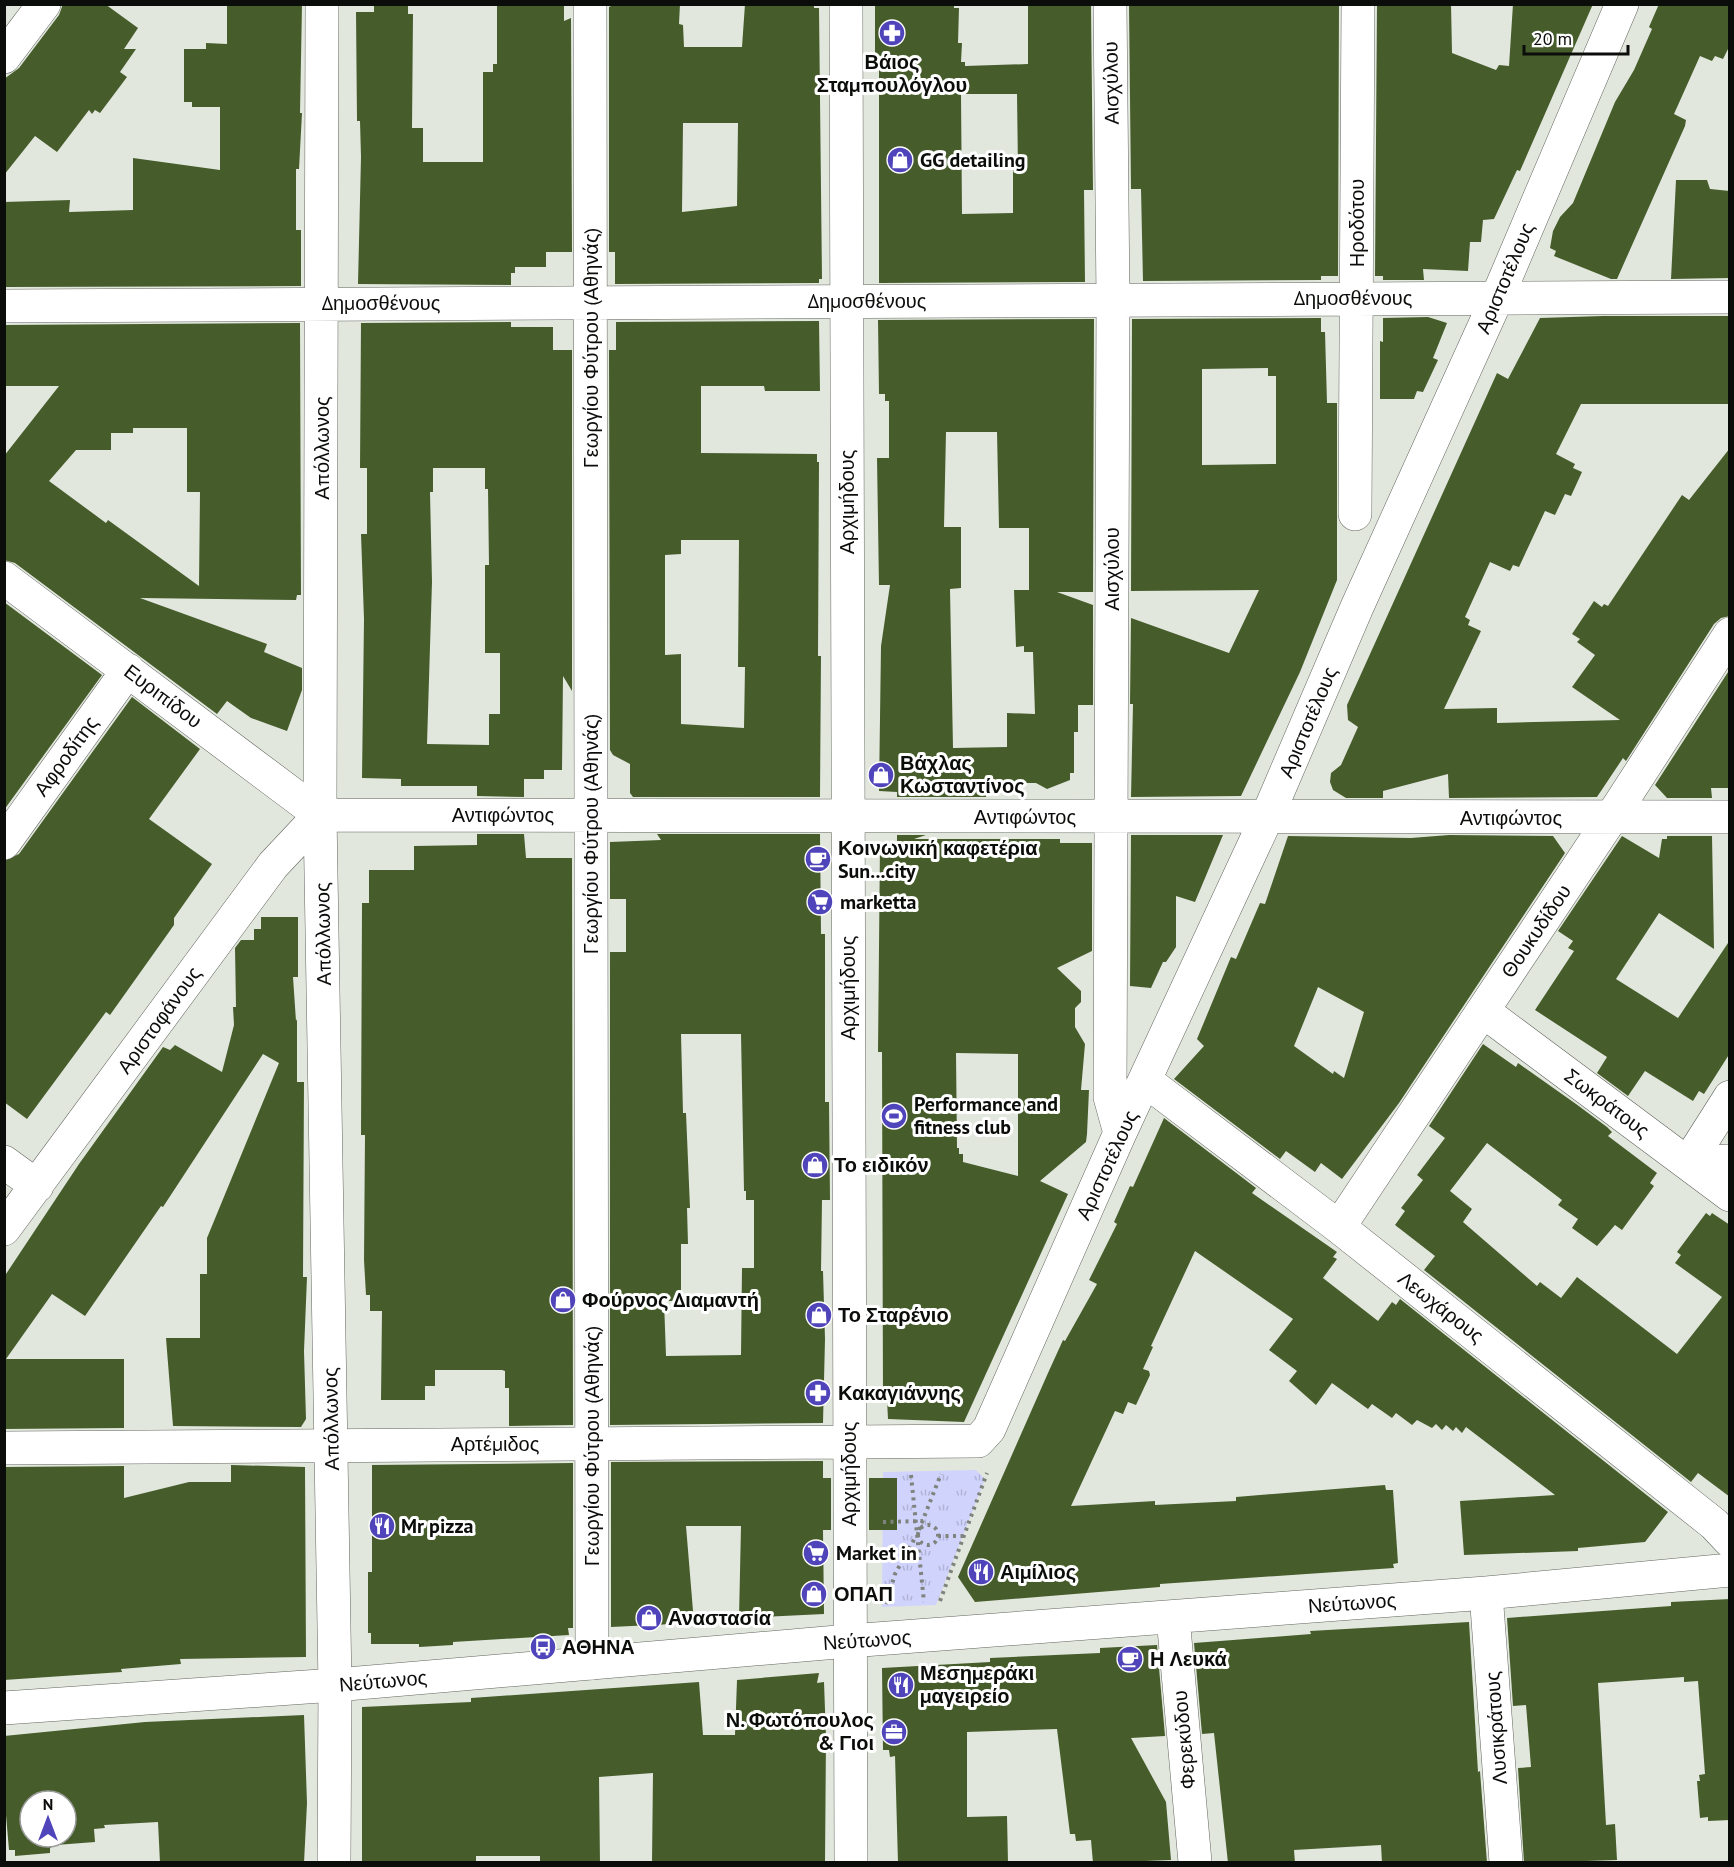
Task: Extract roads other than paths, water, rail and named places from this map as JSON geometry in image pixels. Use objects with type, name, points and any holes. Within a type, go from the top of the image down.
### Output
[{"type":"street","points":[[4,57],[44,4]]},
{"type":"street","name":"Απόλλωνος","points":[[322,4],[320,815],[332,1445],[335,1685],[334,1863]]},
{"type":"street","name":"Γεωργίου Φύτρου (Αθηνάς)","points":[[590,4],[592,1664]]},
{"type":"street","name":"Αρχιμήδους","points":[[846,4],[851,1863]]},
{"type":"street","name":"Αισχύλου","points":[[1110,4],[1113,300],[1110,1097],[1120,1133]]},
{"type":"street","name":"Ηροδότου","points":[[1355,514],[1358,4]]},
{"type":"street","name":"Αριστοτέλους","points":[[983,1435],[989,1429],[1120,1133],[1267,817],[1357,607],[1497,298],[1615,11]]},
{"type":"street","name":"Δημοσθένους","points":[[4,306],[1730,297]]},
{"type":"street","name":"Ευριπίδου","points":[[4,578],[320,815]]},
{"type":"street","name":"Θουκυδίδου","points":[[1339,1227],[1611,818],[1730,634]]},
{"type":"street","name":"Αφροδίτης","points":[[4,843],[128,670]]},
{"type":"street","name":"Αντιφώντος","points":[[320,815],[1730,818]]},
{"type":"street","name":"Αριστοφάνους","points":[[4,1229],[273,865],[320,815]]},
{"type":"street","name":"Σωκράτους","points":[[1483,1011],[1730,1196]]},
{"type":"street","name":"Λεωχάρους","points":[[1146,1081],[1339,1227],[1695,1509],[1730,1541]]},
{"type":"street","points":[[1688,1163],[1730,1097]]},
{"type":"street","points":[[1688,1163],[1730,1161]]},
{"type":"street","points":[[4,1162],[37,1186]]},
{"type":"street","name":"Αρτέμιδος","points":[[4,1448],[942,1442],[978,1441],[983,1435]]},
{"type":"street","name":"Νεύτωνος","points":[[4,1708],[335,1685],[849,1641],[1486,1593],[1730,1570]]},
{"type":"street","name":"Λυσικράτους","points":[[1486,1593],[1506,1863]]},
{"type":"street","name":"Φερεκύδου","points":[[1173,1617],[1195,1863]]},
{"type":"place","name":"Βάιος Σταμπουλόγλου","points":[[892,33]]},
{"type":"place","name":"GG detailing","points":[[900,160]]},
{"type":"place","name":"Βάχλας Κωσταντίνος","points":[[881,775]]},
{"type":"place","name":"Κοινωνική καφετέρια Sun...city","points":[[818,859]]},
{"type":"place","name":"marketta","points":[[820,902]]},
{"type":"place","name":"Performance and fitness club","points":[[894,1116]]},
{"type":"place","name":"Το ειδικόν","points":[[815,1165]]},
{"type":"place","name":"Φούρνος Διαμαντή","points":[[563,1300]]},
{"type":"place","name":"Το Σταρένιο","points":[[819,1315]]},
{"type":"place","name":"Κακαγιάννης","points":[[818,1393]]},
{"type":"place","name":"Mr pizza","points":[[382,1526]]},
{"type":"place","name":"Market in","points":[[816,1553]]},
{"type":"place","name":"Αιμίλιος","points":[[981,1572]]},
{"type":"place","name":"ΟΠΑΠ","points":[[814,1594]]},
{"type":"place","name":"Αναστασία","points":[[649,1618]]},
{"type":"place","name":"ΑΘΗΝΑ","points":[[543,1647]]},
{"type":"place","name":"Η Λευκά","points":[[1130,1659]]},
{"type":"place","name":"Μεσημεράκι μαγειρείο","points":[[901,1685]]},
{"type":"place","name":"Ν. Φωτόπουλος & Γιοι","points":[[894,1732]]}]
